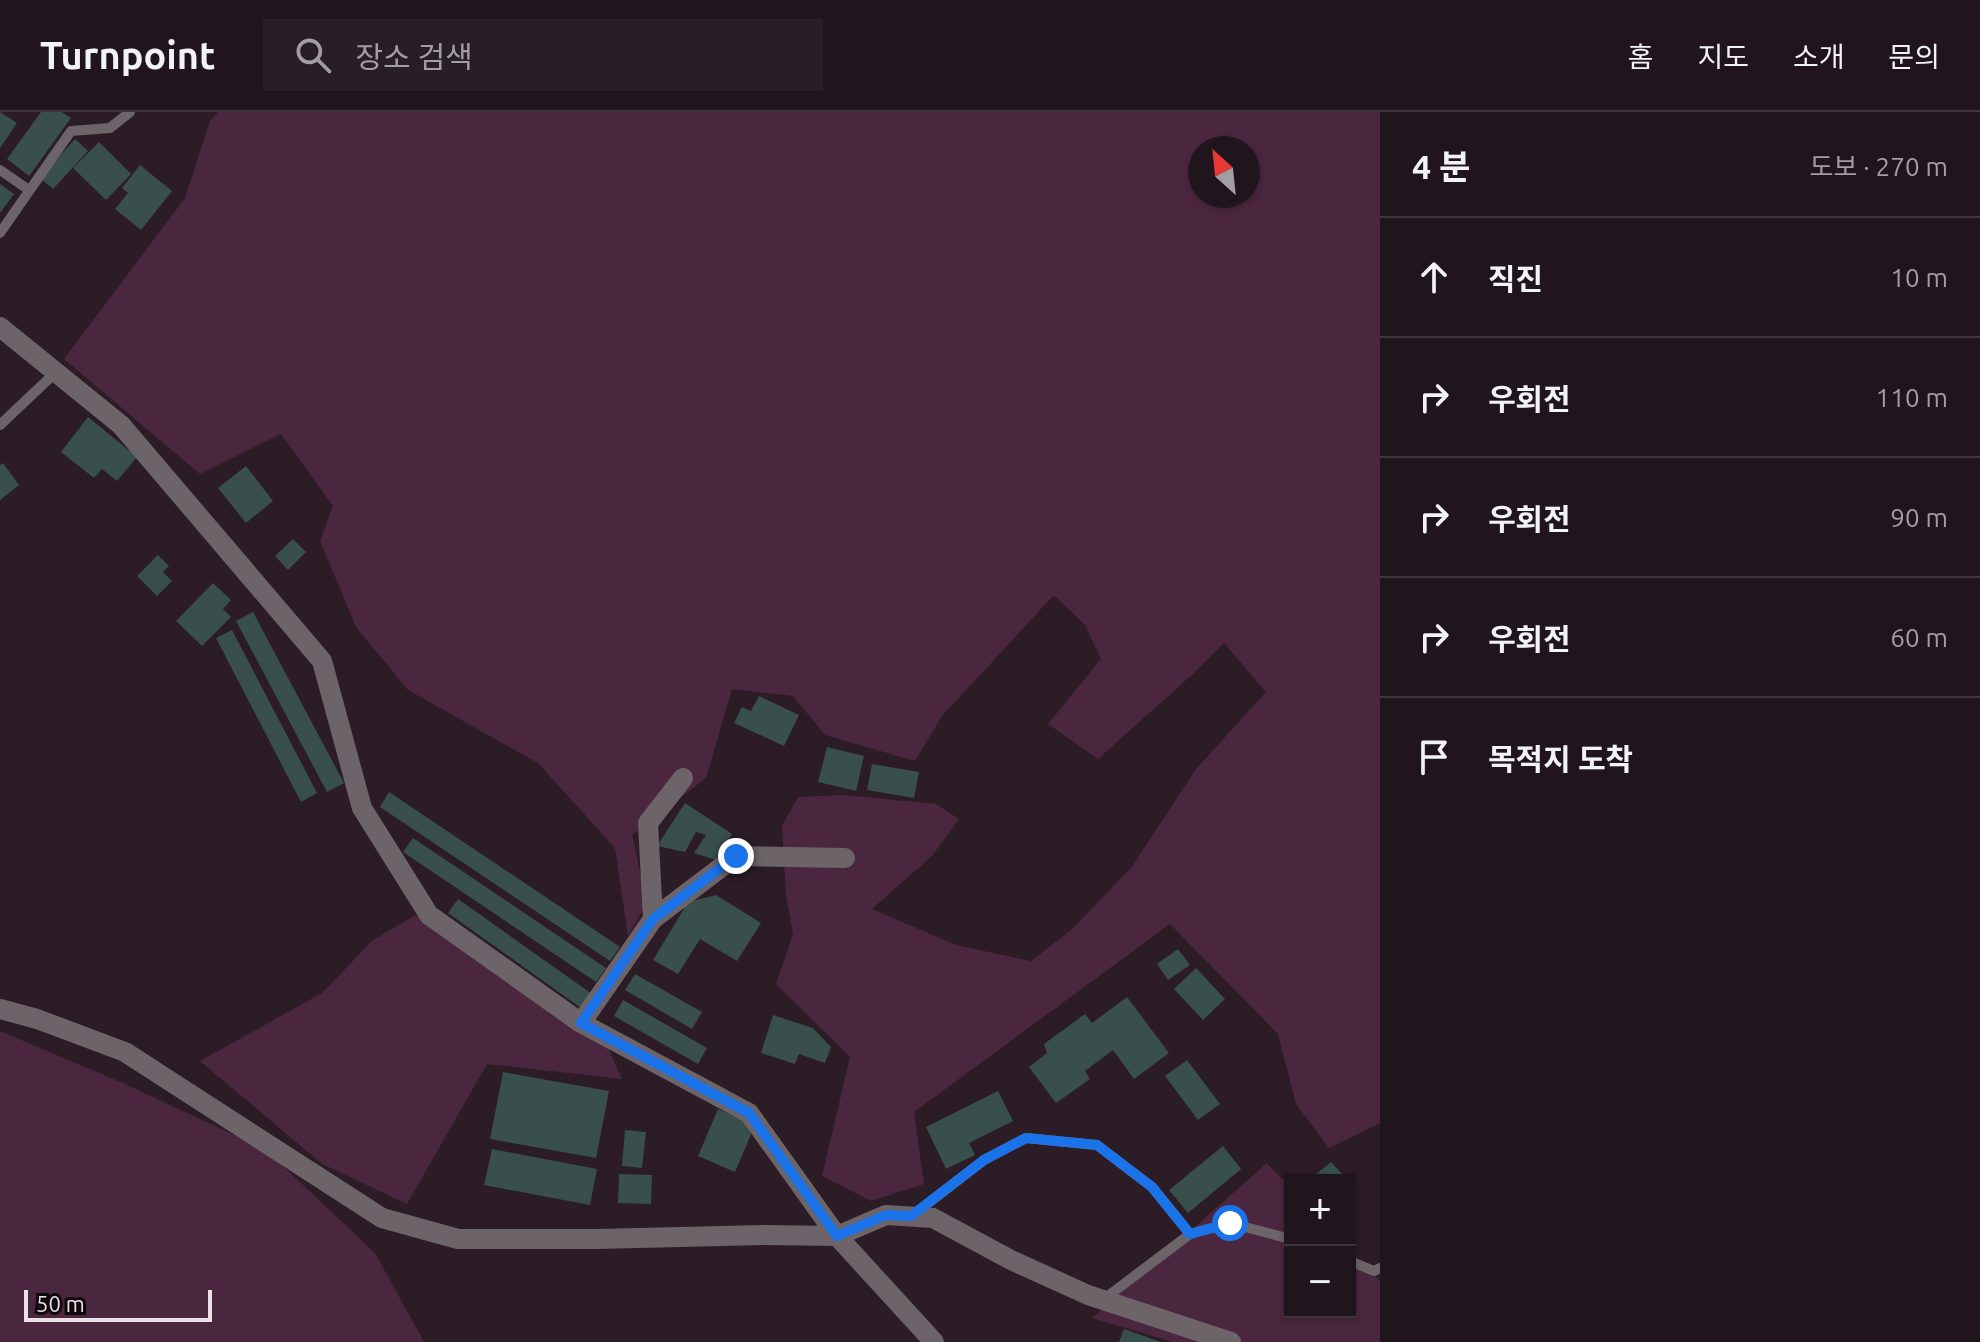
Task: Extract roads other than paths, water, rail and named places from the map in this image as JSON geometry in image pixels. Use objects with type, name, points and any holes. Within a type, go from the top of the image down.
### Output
[{"type":"street","points":[[0,327],[121,425],[322,661],[362,808],[429,915],[581,1023],[749,1113],[837,1236],[934,1342]]},
{"type":"street","points":[[653,919],[648,823],[683,778]]},
{"type":"street","points":[[581,1023],[653,919],[736,856],[845,858]]},
{"type":"street","points":[[0,1009],[37,1019],[125,1052],[382,1218],[458,1239],[837,1236],[886,1215],[933,1218],[1011,1260],[1088,1295],[1231,1342]]},
{"type":"lane","points":[[0,233],[71,131],[110,128],[130,112]]},
{"type":"lane","points":[[0,170],[29,190]]},
{"type":"lane","points":[[0,425],[56,372]]},
{"type":"lane","points":[[911,1216],[984,1160],[1026,1138],[1097,1145],[1152,1187],[1190,1234]]},
{"type":"lane","points":[[1103,1300],[1190,1234],[1230,1223],[1284,1237]]},
{"type":"lane","points":[[1356,1264],[1374,1271],[1380,1268]]}]
